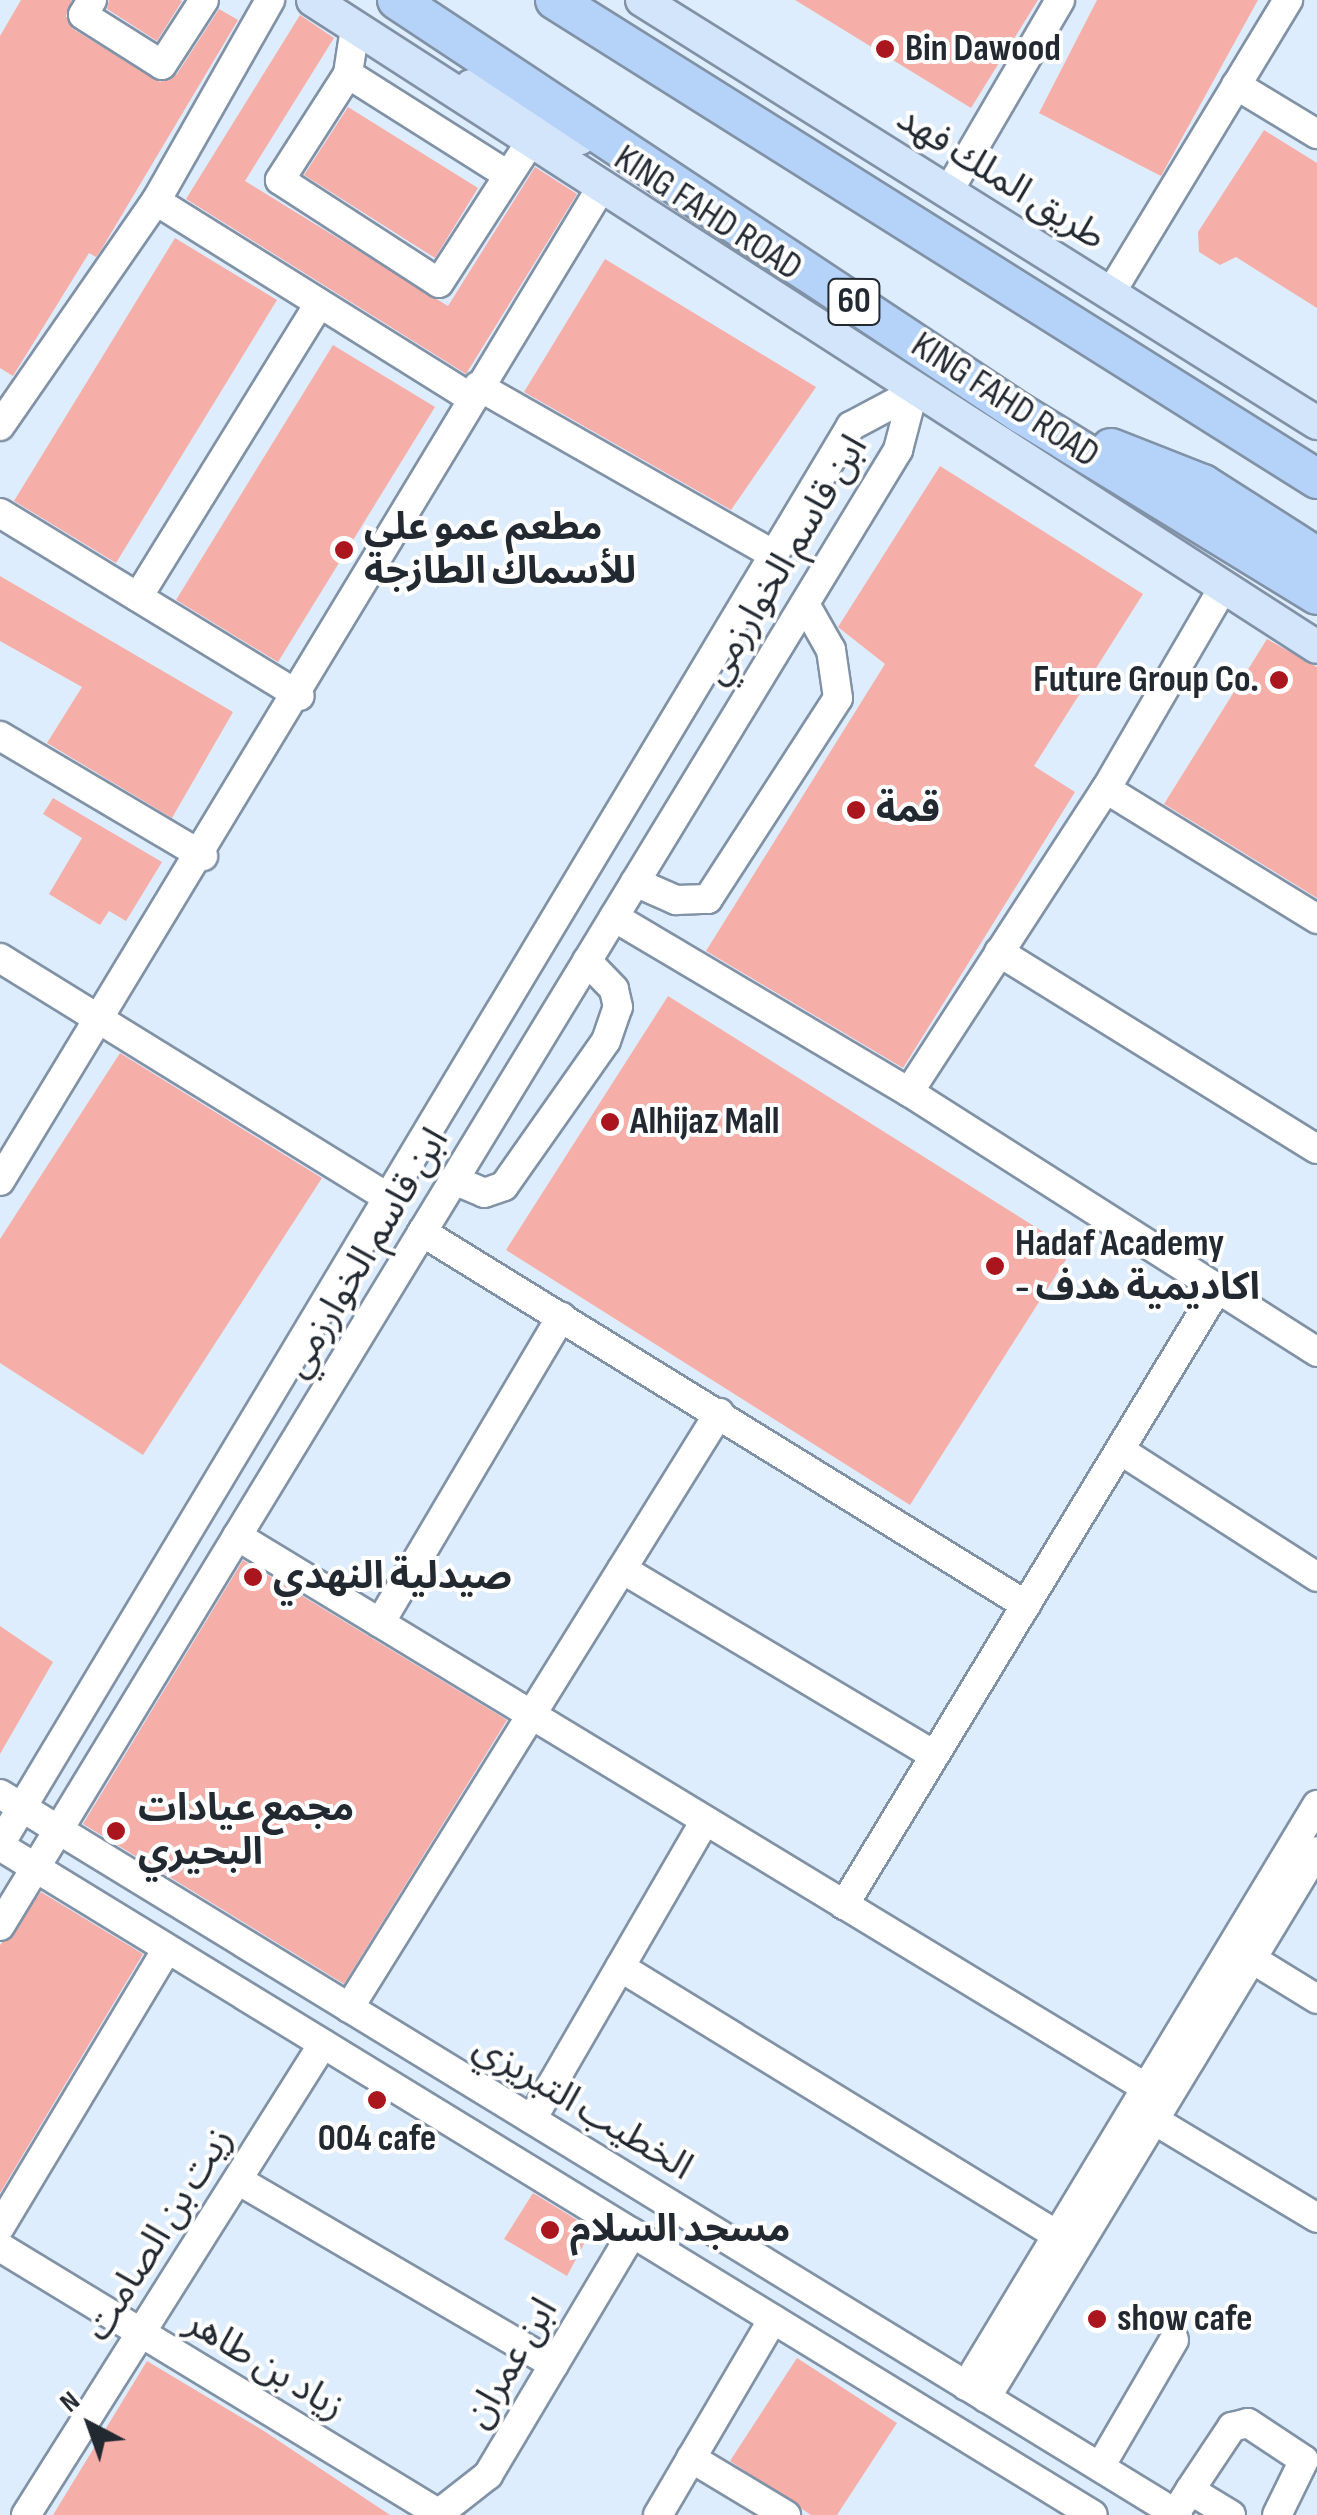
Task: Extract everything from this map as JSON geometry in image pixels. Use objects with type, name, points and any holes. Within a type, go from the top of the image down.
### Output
[{"type":"highway","name":"KING FAHD ROAD","points":[[398,0],[1020,413],[1317,598]]},
{"type":"highway","points":[[557,1],[1317,479]]},
{"type":"highway","points":[[1110,348],[1317,502]]},
{"type":"highway","points":[[1020,413],[1204,484],[1317,557]]},
{"type":"main road","name":"KING FAHD ROAD","points":[[314,0],[599,191],[1317,647]]},
{"type":"main road","name":"طريق الملك فهد","points":[[642,0],[1317,424]]},
{"type":"main road","points":[[368,36],[699,200]]},
{"type":"street","points":[[92,0],[83,14],[162,65],[204,0]]},
{"type":"street","points":[[0,426],[10,386],[156,201],[270,0]]},
{"type":"street","points":[[948,192],[1060,0]]},
{"type":"street","points":[[1110,294],[1288,0]]},
{"type":"street","points":[[368,36],[280,180],[438,282],[528,144]]},
{"type":"street","points":[[348,74],[508,176]]},
{"type":"street","points":[[1236,86],[1317,134]]},
{"type":"street","points":[[0,1181],[300,696],[474,392],[599,191]]},
{"type":"street","points":[[156,201],[318,305],[774,555]]},
{"type":"street","points":[[138,597],[318,305]]},
{"type":"street","name":"ابن قاسم الخوارزمي","points":[[0,1845],[11,1800],[388,1198],[852,426],[913,393]]},
{"type":"street","name":"ابن قاسم الخوارزمي","points":[[0,1926],[898,450],[913,393]]},
{"type":"street","points":[[0,513],[300,696]]},
{"type":"street","points":[[909,1092],[1106,789],[1223,588]]},
{"type":"street","points":[[635,882],[676,900],[708,899],[838,698],[830,650],[805,604]]},
{"type":"street","points":[[0,736],[203,856]]},
{"type":"street","points":[[1106,789],[1317,920]]},
{"type":"street","points":[[614,917],[909,1092],[1317,1352]]},
{"type":"street","points":[[999,952],[1317,1150]]},
{"type":"street","points":[[0,958],[388,1198]]},
{"type":"street","points":[[454,1180],[484,1193],[504,1186],[606,1041],[618,1007],[614,990],[587,961]]},
{"type":"street","points":[[476,1052],[518,1076]]},
{"type":"street","points":[[422,1232],[1026,1605]]},
{"type":"street","points":[[844,1905],[1216,1291]]},
{"type":"street","points":[[380,1623],[562,1317]]},
{"type":"street","points":[[350,2008],[719,1413]]},
{"type":"street","points":[[1120,1450],[1317,1577]]},
{"type":"street","points":[[237,1536],[1145,2087]]},
{"type":"street","points":[[622,1569],[934,1755]]},
{"type":"street","name":"الخطيب التبريزي","points":[[11,1800],[1100,2467],[1181,2506],[1231,2515]]},
{"type":"street","points":[[976,2392],[1058,2235],[1317,1804]]},
{"type":"street","points":[[532,2119],[705,1821]]},
{"type":"street","points":[[0,1845],[1092,2515]]},
{"type":"street","points":[[976,2392],[1154,2120],[1317,1851]]},
{"type":"street","points":[[0,2227],[167,1949]]},
{"type":"street","points":[[1252,1958],[1317,1999]]},
{"type":"street","points":[[620,1967],[1058,2235]]},
{"type":"street","name":"زيت بن الصامت","points":[[26,2515],[323,2044]]},
{"type":"street","points":[[1154,2120],[1317,2218]]},
{"type":"street","points":[[238,2180],[554,2364]]},
{"type":"street","name":"ابن عمران","points":[[438,2514],[488,2475],[632,2233]]},
{"type":"street","name":"زياد بن طاهر","points":[[0,2247],[438,2514]]},
{"type":"street","points":[[658,2515],[773,2320]]},
{"type":"street","points":[[1100,2467],[1174,2340]]},
{"type":"street","points":[[1181,2506],[1240,2422],[1304,2460],[1277,2515]]},
{"type":"street","points":[[691,2458],[786,2515]]},
{"type":"building","points":[[21,0],[72,0],[66,16],[73,29],[160,82],[177,74],[219,9],[238,20],[101,250],[96,257],[89,253],[13,376],[0,368],[0,36]]},
{"type":"building","points":[[109,0],[182,1],[157,41],[107,9]]},
{"type":"building","points":[[795,0],[1038,0],[971,108]]},
{"type":"building","points":[[1097,0],[1258,0],[1161,176],[1039,113]]},
{"type":"building","points":[[300,15],[334,38],[245,181],[448,306],[535,167],[577,194],[466,374],[186,199]]},
{"type":"building","points":[[348,107],[478,188],[435,258],[304,175]]},
{"type":"building","points":[[1264,130],[1317,163],[1317,308],[1236,257],[1220,265],[1199,252],[1198,232]]},
{"type":"building","points":[[175,238],[277,300],[116,563],[14,501]]},
{"type":"building","points":[[605,259],[816,387],[731,510],[524,392]]},
{"type":"building","points":[[333,345],[435,407],[278,662],[176,600]]},
{"type":"building","points":[[940,466],[1143,594],[1034,766],[1075,792],[903,1068],[706,951],[885,664],[838,627]]},
{"type":"building","points":[[0,576],[233,712],[172,818],[47,743],[82,687],[0,641]]},
{"type":"building","points":[[1267,639],[1317,667],[1317,898],[1164,804]]},
{"type":"building","points":[[53,798],[162,862],[126,921],[109,911],[100,925],[49,894],[82,838],[43,814]]},
{"type":"building","points":[[668,996],[1072,1250],[910,1505],[506,1250]]},
{"type":"building","points":[[120,1053],[322,1178],[143,1455],[0,1363],[0,1239]]},
{"type":"building","points":[[243,1560],[507,1720],[344,1984],[83,1824]]},
{"type":"building","points":[[0,1626],[53,1662],[0,1754]]},
{"type":"building","points":[[41,1892],[143,1954],[0,2193],[0,1945]]},
{"type":"building","name":"مسجد السلام","points":[[533,2193],[592,2229],[567,2276],[504,2239]]},
{"type":"building","points":[[797,2358],[897,2423],[837,2515],[811,2515],[730,2461]]},
{"type":"building","points":[[147,2361],[264,2431],[390,2515],[53,2515]]},
{"type":"place","name":"Bin Dawood","points":[[885,49]]},
{"type":"place","name":"مطعم عمو علي للأسماك الطازجة","points":[[344,550]]},
{"type":"place","name":"Future Group Co.","points":[[1279,680]]},
{"type":"place","name":"قمة","points":[[856,810]]},
{"type":"place","name":"Alhijaz Mall","points":[[610,1122]]},
{"type":"place","name":"Hadaf Academy - اكاديمية هدف","points":[[995,1266]]},
{"type":"place","name":"صيدلية النهدي","points":[[253,1577]]},
{"type":"place","name":"مجمع عيادات البحيري","points":[[116,1831]]},
{"type":"place","name":"004 cafe","points":[[377,2100]]},
{"type":"place","name":"مسجد السلام","points":[[550,2230]]},
{"type":"place","name":"show cafe","points":[[1097,2319]]}]
